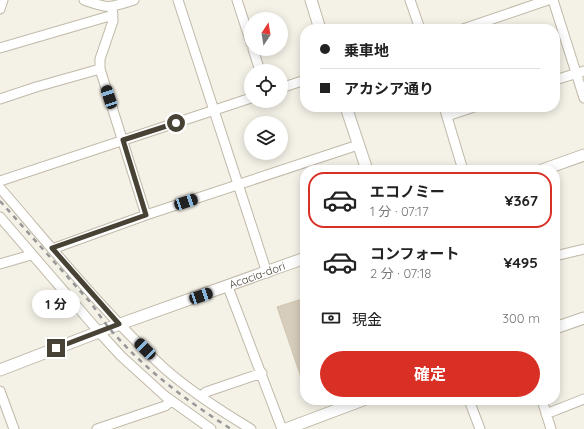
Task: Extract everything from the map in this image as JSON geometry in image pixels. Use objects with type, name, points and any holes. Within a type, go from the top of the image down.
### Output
[{"type":"street","points":[[0,10],[3,0]]},
{"type":"street","points":[[84,0],[112,11]]},
{"type":"street","points":[[0,48],[112,11],[134,0]]},
{"type":"street","points":[[178,0],[267,273]]},
{"type":"street","points":[[237,0],[244,22]]},
{"type":"street","points":[[311,0],[318,24]]},
{"type":"street","points":[[410,0],[418,24]]},
{"type":"street","points":[[478,24],[548,0]]},
{"type":"street","points":[[553,0],[580,72],[584,98]]},
{"type":"street","points":[[112,11],[113,21],[100,59],[100,69],[146,215]]},
{"type":"street","points":[[0,99],[100,69]]},
{"type":"street","points":[[560,78],[580,72]]},
{"type":"street","points":[[288,86],[300,82]]},
{"type":"street","points":[[0,181],[244,100]]},
{"type":"street","points":[[348,112],[365,165]]},
{"type":"street","points":[[446,112],[462,165]]},
{"type":"street","points":[[52,248],[146,215],[358,145]]},
{"type":"street","points":[[556,165],[584,155]]},
{"type":"street","points":[[0,188],[119,324],[164,368],[201,396],[251,429]]},
{"type":"street","points":[[0,217],[31,255],[99,332],[136,370],[171,401],[211,429]]},
{"type":"street","points":[[560,255],[584,249]]},
{"type":"street","points":[[0,264],[31,255]]},
{"type":"street","name":"Acacia-dori","points":[[0,370],[119,324],[228,287],[300,260]]},
{"type":"street","points":[[228,287],[262,373],[282,429]]},
{"type":"street","points":[[560,326],[584,318]]},
{"type":"street","points":[[201,396],[206,392],[262,373]]},
{"type":"street","points":[[0,392],[14,429]]},
{"type":"street","points":[[546,414],[584,399]]},
{"type":"street","points":[[97,429],[165,406],[171,401]]},
{"type":"street","points":[[286,429],[350,405]]},
{"type":"street","points":[[471,405],[480,429]]},
{"type":"street","points":[[543,405],[551,429]]},
{"type":"building","points":[[300,300],[300,374],[277,307]]},
{"type":"railway","points":[[0,201],[90,302],[110,329],[137,358],[182,396],[231,429]]},
{"type":"route","points":[[56,348],[119,324],[52,248],[146,215],[123,140],[176,123]]}]
